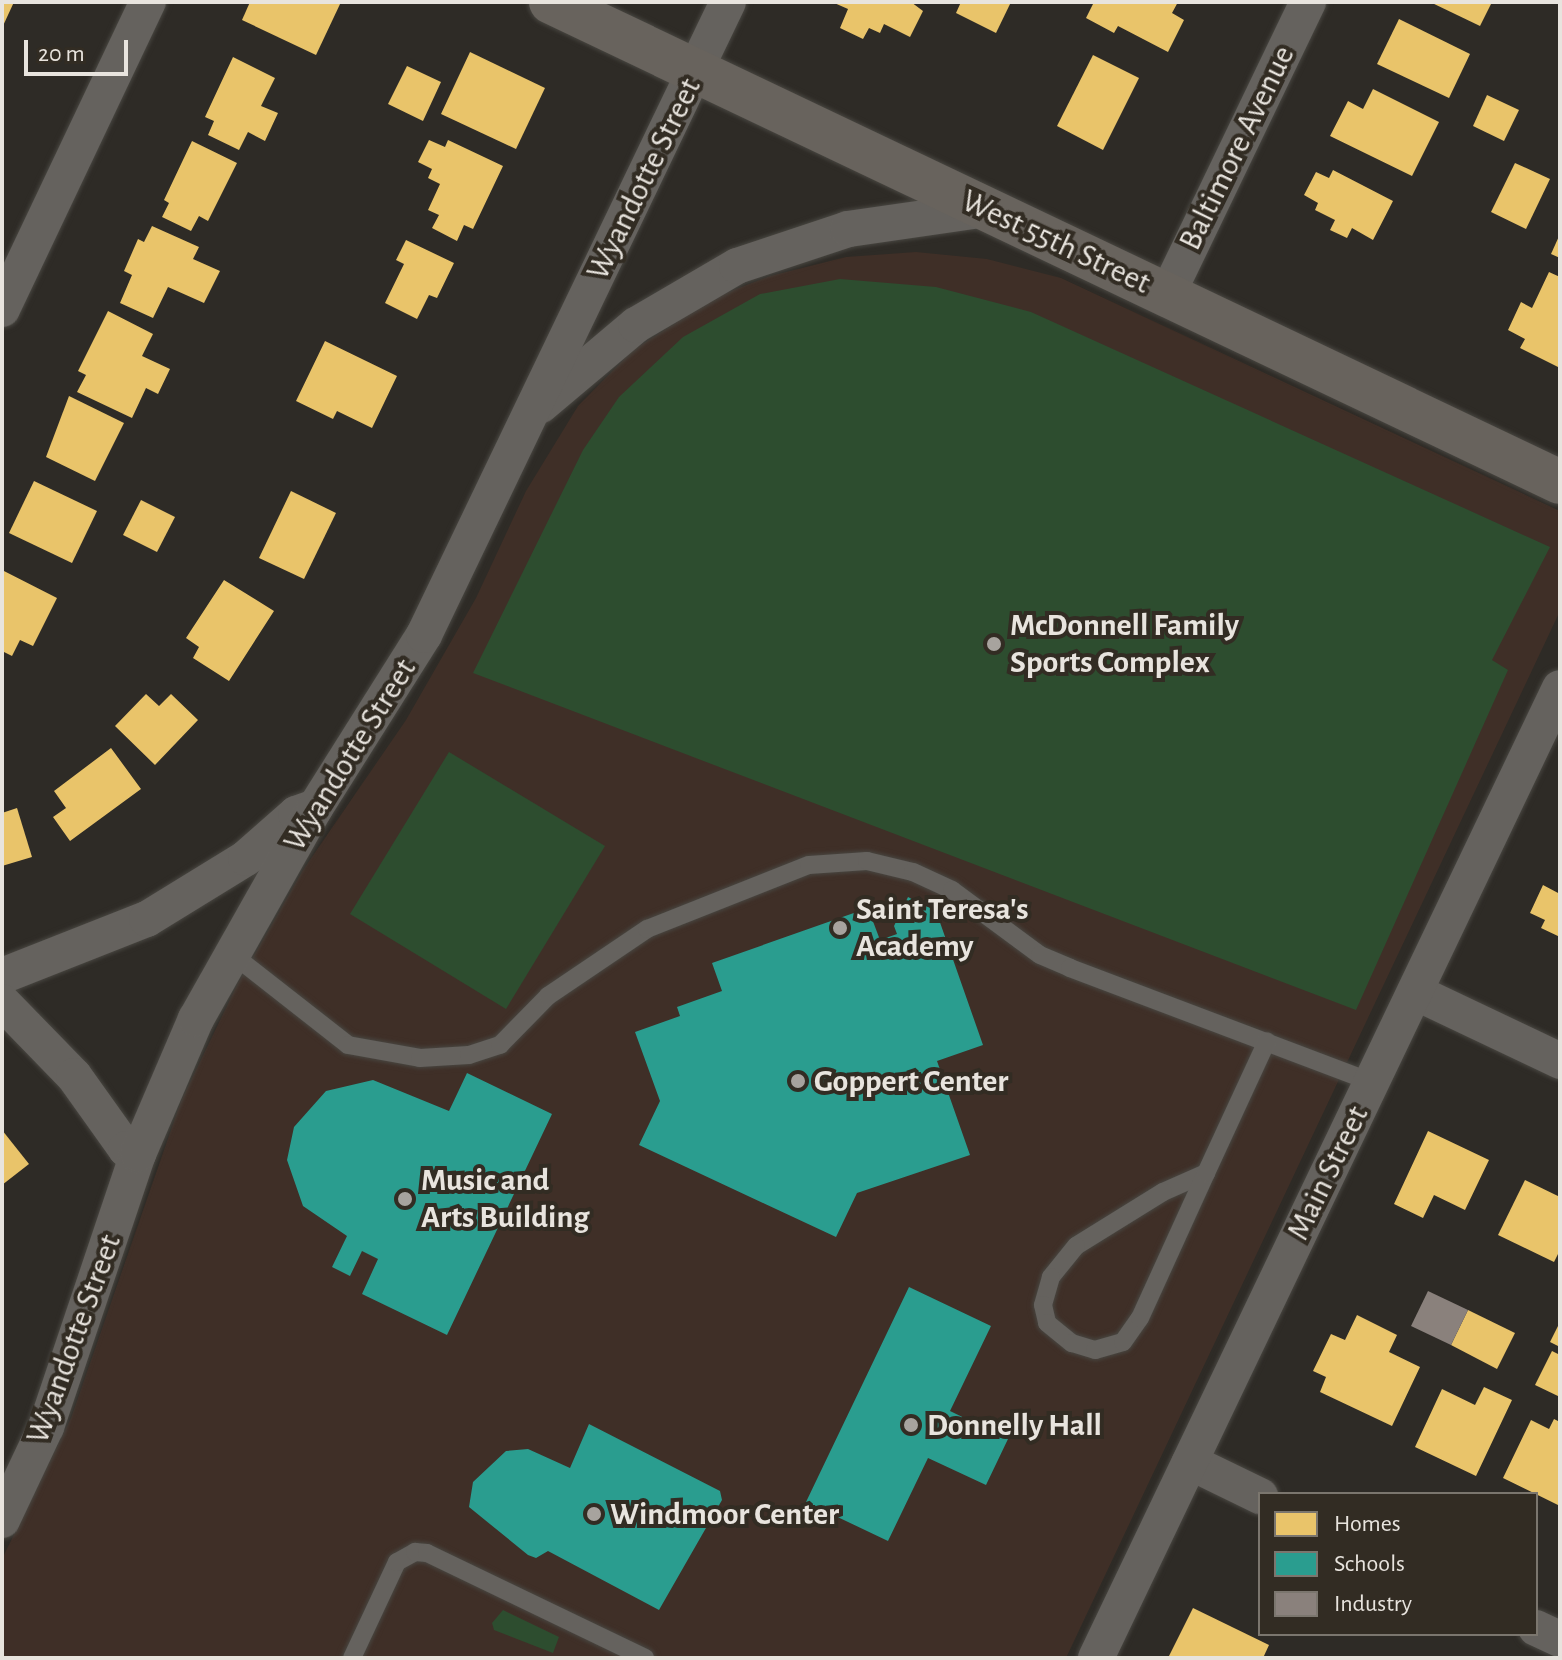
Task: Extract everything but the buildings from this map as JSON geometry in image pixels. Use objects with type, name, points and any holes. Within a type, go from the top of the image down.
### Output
[{"type":"main road","name":"West 55th Street","points":[[551,2],[1560,482]]},
{"type":"street","points":[[2,309],[148,2]]},
{"type":"street","name":"Wyandotte Street","points":[[2,1520],[46,1427],[138,1154],[196,1019],[315,808],[424,635],[728,2]]},
{"type":"street","name":"Baltimore Avenue","points":[[1167,295],[1308,2]]},
{"type":"street","points":[[530,415],[636,325],[737,266],[848,229],[987,209]]},
{"type":"street","name":"Main Street","points":[[1096,1658],[1560,688]]},
{"type":"street","points":[[2,976],[147,919],[246,858],[296,814],[315,808]]},
{"type":"street","points":[[1415,992],[1560,1061]]},
{"type":"street","points":[[2,1002],[74,1076],[126,1149],[138,1154]]},
{"type":"street","points":[[1190,1462],[1258,1495]]},
{"type":"street","points":[[1538,1629],[1560,1639]]},
{"type":"lane","points":[[232,954],[348,1045],[420,1058],[469,1055],[500,1045],[548,996],[647,929],[809,865],[867,861],[913,872],[952,890],[1040,955],[1371,1082]]},
{"type":"lane","points":[[1206,1173],[1163,1192],[1076,1246],[1051,1277],[1043,1305],[1047,1323],[1072,1343],[1095,1350],[1123,1342],[1140,1318],[1267,1041]]},
{"type":"lane","points":[[352,1658],[404,1556],[427,1553],[645,1658]]},
{"type":"shaded area","name":"Saint Teresa's Academy","points":[[916,252],[987,259],[1061,278],[1560,511],[1560,611],[1066,1658],[2,1658],[2,1559],[71,1418],[181,1101],[237,985],[303,870],[406,720],[476,598],[526,491],[578,406],[633,350],[718,296],[770,276],[846,257]]},
{"type":"green space","name":"McDonnell Family Sports Complex","points":[[840,279],[936,287],[1031,312],[1550,547],[1492,660],[1508,670],[1356,1010],[473,673],[583,450],[619,397],[683,337],[760,294]]},
{"type":"green space","points":[[449,752],[605,846],[506,1009],[350,914]]},
{"type":"green space","points":[[503,1610],[559,1637],[553,1653],[494,1630],[492,1623]]},
{"type":"place","name":"McDonnell Family Sports Complex","points":[[994,644]]},
{"type":"place","name":"Saint Teresa's Academy","points":[[840,928]]},
{"type":"place","name":"Goppert Center","points":[[798,1081]]},
{"type":"place","name":"Music and Arts Building","points":[[405,1199]]},
{"type":"place","name":"Donnelly Hall","points":[[911,1425]]},
{"type":"place","name":"Windmoor Center","points":[[594,1514]]}]
